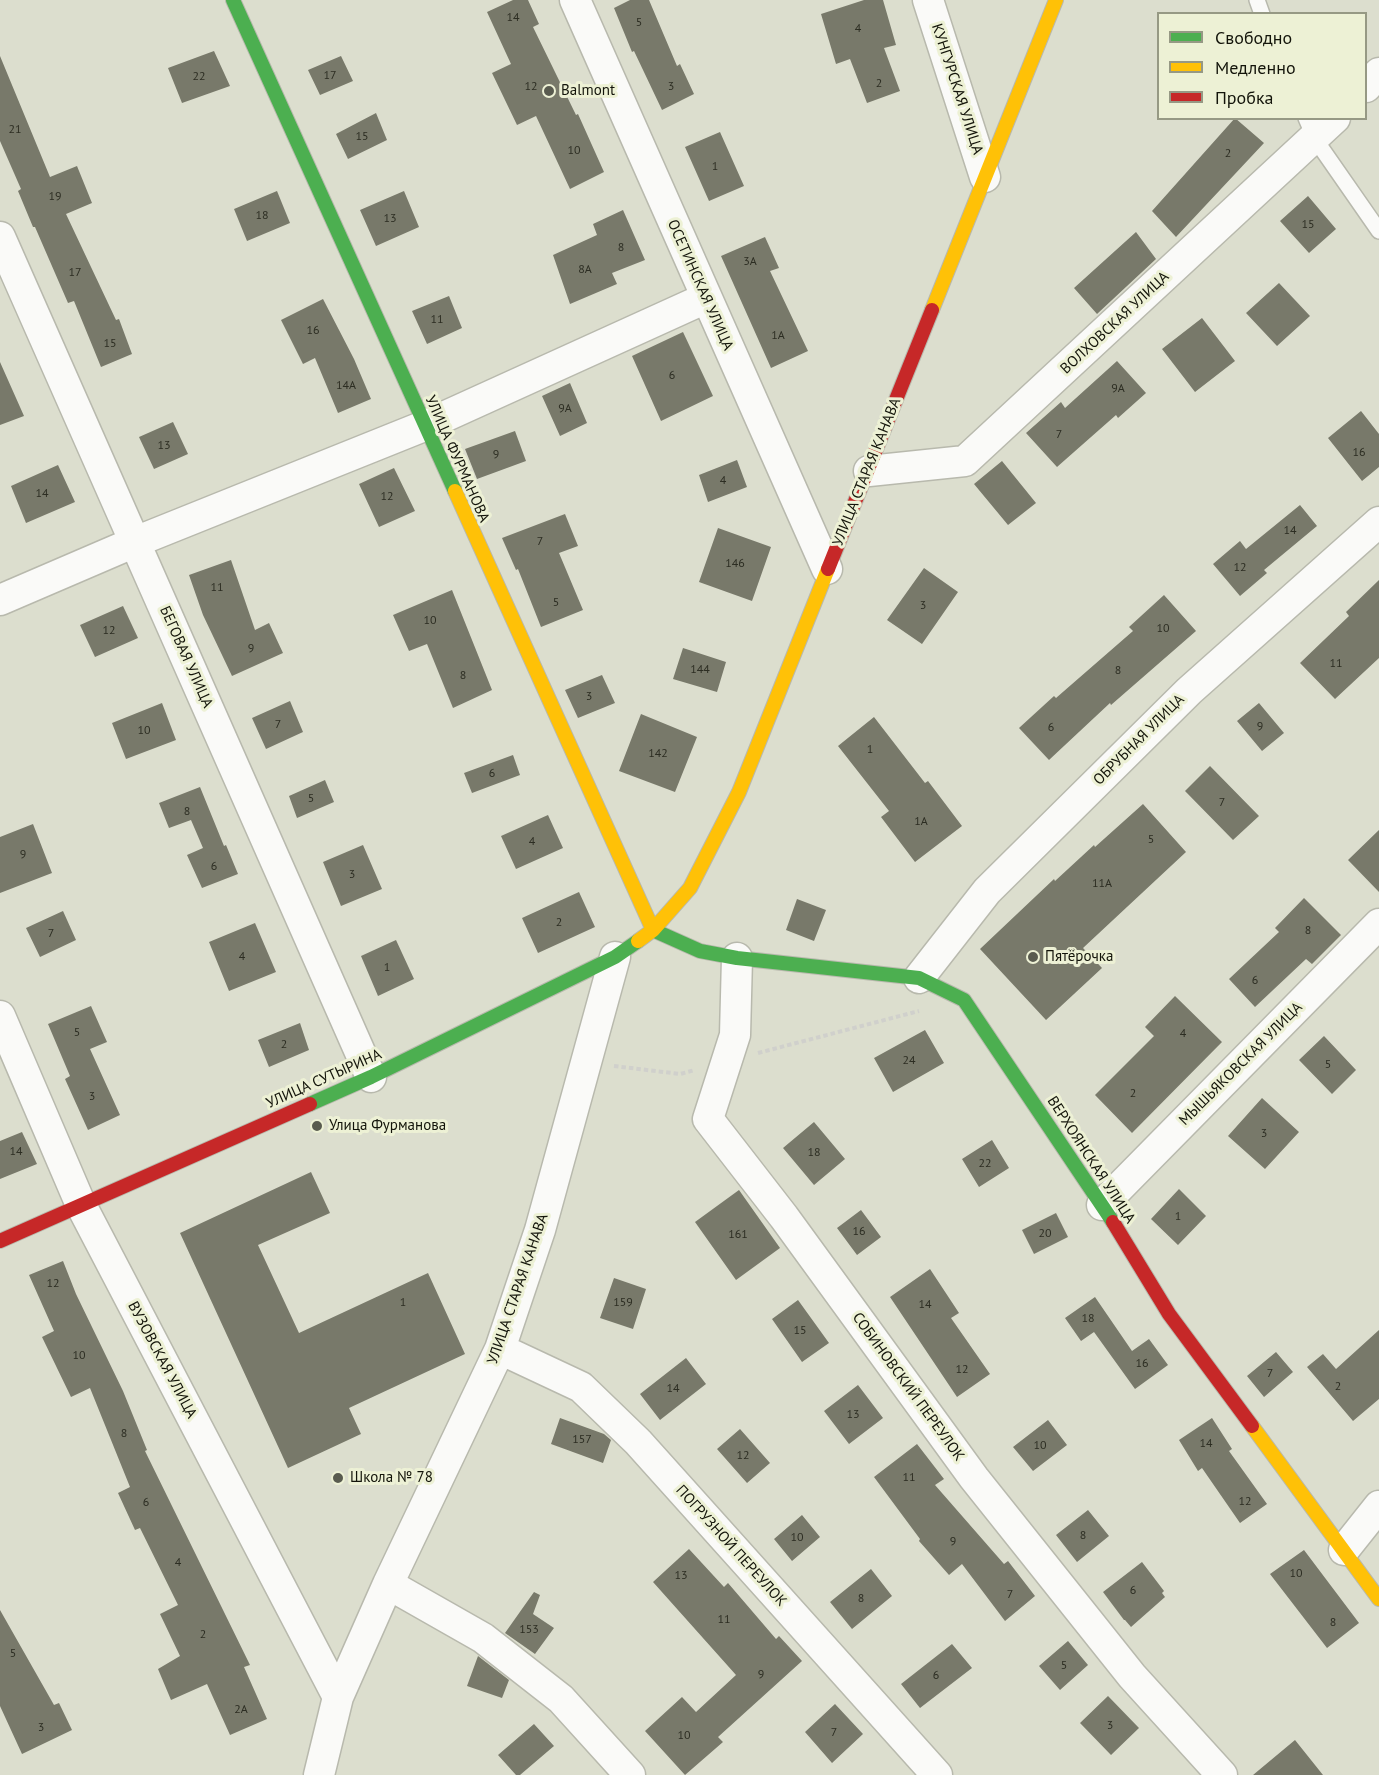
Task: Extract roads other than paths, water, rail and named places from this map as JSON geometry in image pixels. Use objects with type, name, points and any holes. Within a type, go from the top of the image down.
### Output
[{"type":"street","name":"УЛИЦА ФУРМАНОВА","points":[[233,0],[653,930]]},
{"type":"street","name":"ОСЕТИНСКАЯ УЛИЦА","points":[[575,0],[827,569]]},
{"type":"street","name":"КУНГУРСКАЯ УЛИЦА","points":[[928,0],[986,177]]},
{"type":"street","name":"УЛИЦА СТАРАЯ КАНАВА","points":[[653,930],[690,888],[740,792],[827,569],[869,471],[1056,0]]},
{"type":"street","points":[[1367,85],[1379,73]]},
{"type":"street","name":"ВОЛХОВСКАЯ УЛИЦА","points":[[869,471],[965,461],[1319,125]]},
{"type":"street","name":"БЕГОВАЯ УЛИЦА","points":[[0,237],[371,1077]]},
{"type":"street","points":[[0,600],[135,542],[424,426],[706,298]]},
{"type":"street","name":"ОБРУБНАЯ УЛИЦА","points":[[919,978],[987,891],[1012,866],[1189,691],[1379,522]]},
{"type":"street","name":"МЫШЬЯКОВСКАЯ УЛИЦА","points":[[1102,1205],[1379,924]]},
{"type":"street","name":"УЛИЦА СУТЫРИНА","points":[[0,1241],[371,1077],[615,957],[653,930]]},
{"type":"street","name":"ВЕРХОЯНСКАЯ УЛИЦА","points":[[653,930],[700,951],[737,958],[919,978],[964,1000],[1102,1205],[1169,1314],[1379,1599]]},
{"type":"street","name":"УЛИЦА СТАРАЯ КАНАВА","points":[[319,1775],[338,1697],[388,1584],[500,1349],[540,1230],[615,957]]},
{"type":"street","name":"СОБИНОВСКИЙ ПЕРЕУЛОК","points":[[737,958],[735,1035],[708,1119],[784,1217],[974,1478],[1132,1676],[1222,1775]]},
{"type":"street","name":"ВУЗОВСКАЯ УЛИЦА","points":[[0,1016],[81,1205],[338,1697]]},
{"type":"street","name":"ПОГРУЗНОЙ ПЕРЕУЛОК","points":[[500,1349],[581,1387],[630,1434],[937,1775]]},
{"type":"street","points":[[1344,1550],[1379,1506]]},
{"type":"street","points":[[388,1584],[483,1638],[561,1699],[630,1775]]},
{"type":"lane","points":[[1319,125],[1379,231]]},
{"type":"place","name":"Balmont","points":[[549,91]]},
{"type":"place","name":"Пятёрочка","points":[[1033,957]]},
{"type":"place","name":"Улица Фурманова","points":[[317,1126]]},
{"type":"place","name":"Школа № 78","points":[[338,1478]]}]
